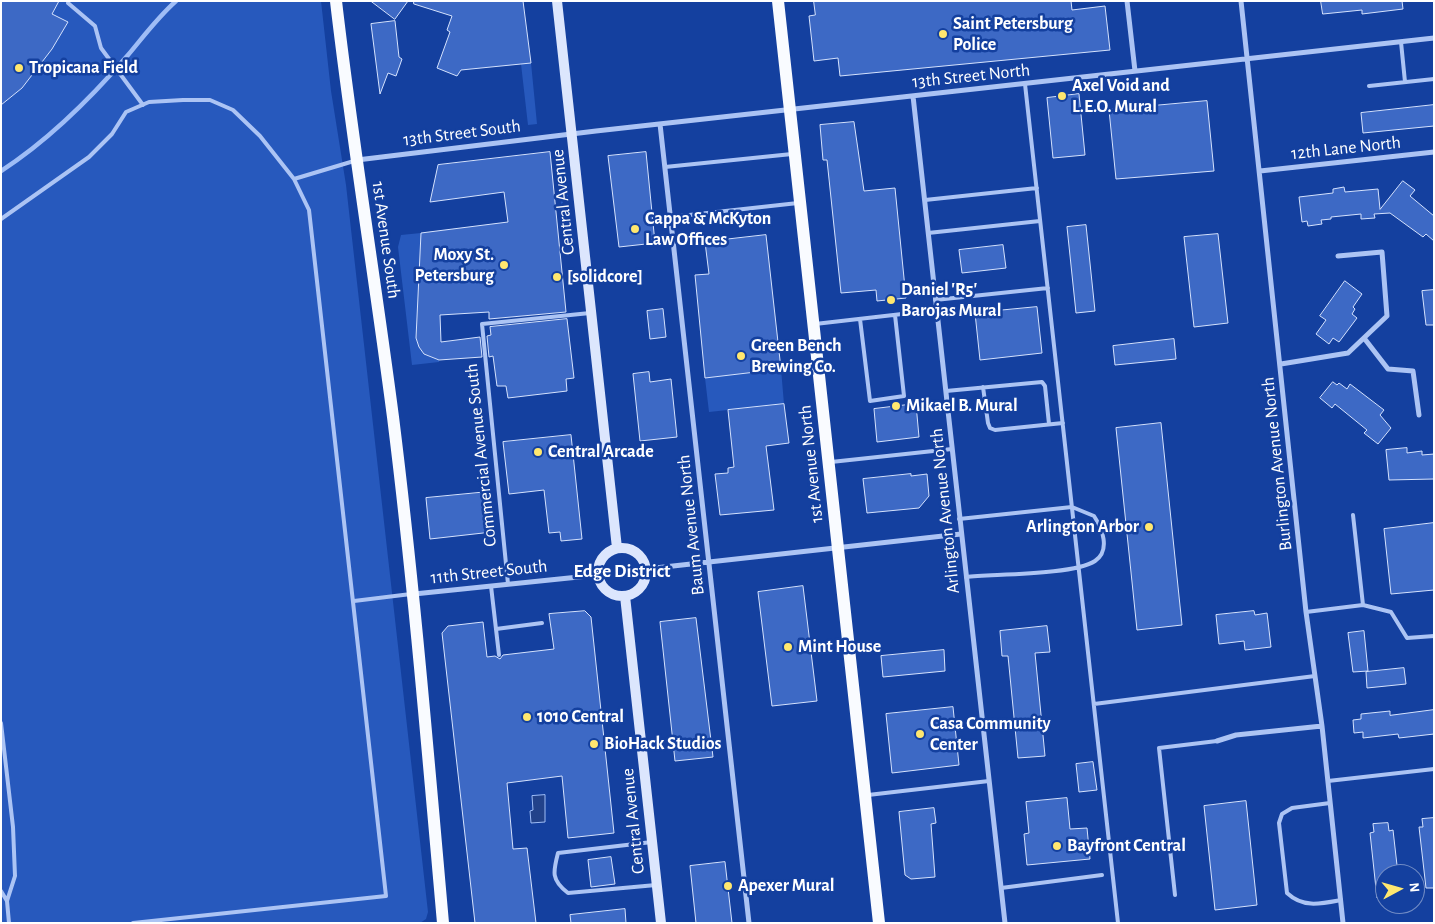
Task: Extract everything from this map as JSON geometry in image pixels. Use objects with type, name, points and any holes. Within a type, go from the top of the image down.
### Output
[{"type":"main road","name":"1st Avenue South","points":[[336,1],[385,358],[413,594],[443,923]]},
{"type":"main road","name":"1st Avenue North","points":[[778,1],[880,923]]},
{"type":"street","name":"Central Avenue","points":[[556,1],[617,548]]},
{"type":"street","points":[[1127,1],[1135,71]]},
{"type":"street","name":"Burlington Avenue North","points":[[1242,1],[1306,612],[1322,726],[1343,923]]},
{"type":"street","name":"13th Street North","points":[[572,134],[1434,38]]},
{"type":"street","name":"Arlington Avenue North","points":[[913,96],[1005,923]]},
{"type":"street","name":"Baum Avenue North","points":[[660,124],[749,923]]},
{"type":"street","name":"13th Street South","points":[[357,160],[572,134]]},
{"type":"street","name":"12th Lane North","points":[[1260,171],[1434,152]]},
{"type":"street","points":[[1280,364],[1348,353],[1387,316],[1382,252],[1338,256]]},
{"type":"street","points":[[1364,338],[1388,369],[1413,371],[1419,415]]},
{"type":"street","points":[[646,569],[961,534]]},
{"type":"street","points":[[617,548],[633,550],[640,555],[646,569],[646,577],[639,589],[625,596],[611,594],[604,589],[598,574],[598,567],[604,554],[617,548]]},
{"type":"street","name":"11th Street South","points":[[413,594],[598,574]]},
{"type":"street","name":"Central Avenue","points":[[625,596],[661,923]]},
{"type":"street","points":[[1217,741],[1236,735],[1322,726]]},
{"type":"lane","points":[[68,3],[95,26],[101,48],[144,105]]},
{"type":"lane","points":[[1401,42],[1405,82]]},
{"type":"lane","points":[[1369,86],[1434,78]]},
{"type":"lane","points":[[1025,84],[1118,923]]},
{"type":"lane","points":[[1,219],[89,157],[112,134],[126,112],[149,102],[210,100],[233,110],[260,136],[294,179],[309,210],[386,896],[133,923]]},
{"type":"lane","points":[[665,167],[794,154]]},
{"type":"lane","points":[[294,179],[357,160]]},
{"type":"lane","points":[[925,200],[1037,188]]},
{"type":"lane","points":[[671,217],[800,203]]},
{"type":"lane","points":[[928,233],[1040,221]]},
{"type":"lane","points":[[936,300],[1048,288]]},
{"type":"lane","points":[[813,324],[937,310]]},
{"type":"lane","name":"Commercial Avenue South","points":[[508,584],[482,324],[591,313]]},
{"type":"lane","points":[[860,319],[870,400],[904,396],[895,315]]},
{"type":"lane","points":[[946,391],[1042,382],[1045,386],[1049,424]]},
{"type":"lane","points":[[983,387],[990,428],[996,430],[1062,423]]},
{"type":"lane","points":[[828,462],[952,448]]},
{"type":"lane","points":[[959,519],[1072,507],[1094,516],[1104,536],[1102,552],[1096,560],[1078,568],[966,577]]},
{"type":"lane","points":[[1353,514],[1363,605]]},
{"type":"lane","points":[[491,586],[500,655]]},
{"type":"lane","points":[[354,601],[413,594]]},
{"type":"lane","points":[[1306,612],[1363,605],[1391,612],[1407,638],[1434,636]]},
{"type":"lane","points":[[496,629],[542,623]]},
{"type":"lane","points":[[1094,704],[1315,676]]},
{"type":"lane","points":[[1,722],[13,826],[14,876],[7,901],[9,923]]},
{"type":"lane","points":[[1175,895],[1159,748],[1217,741]]},
{"type":"lane","points":[[1328,781],[1434,769]]},
{"type":"lane","points":[[866,796],[989,782]]},
{"type":"lane","points":[[1330,803],[1292,808],[1282,814],[1279,824],[1287,893],[1294,900],[1306,904],[1341,900]]},
{"type":"lane","points":[[652,842],[558,852],[553,870],[557,885],[568,893],[657,884]]},
{"type":"lane","points":[[1001,888],[1102,875]]},
{"type":"lane","points":[[1,891],[7,901]]},
{"type":"shaded area","points":[[1,1],[321,1],[331,91],[346,185],[428,912],[426,919],[420,923],[1,923]]},
{"type":"shaded area","points":[[531,63],[537,124],[528,125],[521,64]]},
{"type":"shaded area","points":[[564,167],[568,196],[561,205],[558,168]]},
{"type":"shaded area","points":[[421,233],[416,337],[419,346],[424,352],[430,357],[439,360],[439,362],[412,365],[398,247],[401,235]]},
{"type":"shaded area","points":[[781,369],[784,404],[709,412],[705,378]]},
{"type":"shaded area","points":[[545,795],[545,822],[531,823],[530,811],[533,810],[532,796]]},
{"type":"building","name":"Tropicana Field","points":[[1,1],[59,1],[52,14],[68,22],[52,49],[22,88],[1,105]]},
{"type":"building","points":[[371,1],[408,1],[395,19]]},
{"type":"building","points":[[414,1],[523,1],[531,63],[461,70],[457,76],[437,68],[450,32],[447,30],[452,16],[414,4]]},
{"type":"building","name":"Saint Petersburg Police","points":[[814,1],[1071,1],[1072,10],[1105,6],[1110,50],[840,76],[838,58],[814,61],[809,16],[815,15]]},
{"type":"building","points":[[1321,1],[1402,1],[1403,9],[1362,14],[1362,10],[1323,14]]},
{"type":"building","points":[[395,21],[399,57],[402,59],[396,76],[388,73],[380,94],[371,24]]},
{"type":"building","points":[[1079,94],[1085,155],[1053,158],[1047,98]]},
{"type":"building","points":[[1207,101],[1214,171],[1116,179],[1109,110]]},
{"type":"building","points":[[1434,105],[1434,126],[1363,133],[1361,113]]},
{"type":"building","points":[[854,122],[864,191],[895,188],[906,298],[877,301],[876,290],[841,293],[827,160],[823,160],[820,125]]},
{"type":"building","points":[[550,152],[566,312],[489,319],[489,312],[440,315],[441,342],[480,337],[482,357],[439,360],[424,354],[416,338],[421,233],[508,222],[504,192],[430,202],[438,165]]},
{"type":"building","points":[[646,152],[655,243],[619,247],[608,156]]},
{"type":"building","points":[[1403,181],[1415,190],[1410,196],[1434,216],[1434,241],[1426,234],[1423,237],[1390,213],[1374,214],[1375,218],[1361,219],[1361,214],[1331,217],[1331,219],[1321,220],[1322,224],[1308,226],[1307,221],[1302,222],[1299,197],[1333,193],[1333,189],[1344,187],[1345,192],[1378,189],[1380,209]]},
{"type":"building","points":[[1086,225],[1095,311],[1076,313],[1067,227]]},
{"type":"building","points":[[1218,234],[1228,323],[1194,327],[1184,237]]},
{"type":"building","points":[[766,235],[781,369],[705,378],[695,275],[709,274],[705,242]]},
{"type":"building","points":[[1003,245],[1006,268],[962,273],[959,250]]},
{"type":"building","points":[[1345,281],[1362,294],[1353,307],[1355,309],[1352,314],[1357,318],[1339,342],[1333,338],[1329,344],[1316,334],[1326,320],[1320,316]]},
{"type":"building","points":[[1434,290],[1434,325],[1426,325],[1422,291]]},
{"type":"building","points":[[1037,307],[1042,353],[980,360],[975,313]]},
{"type":"building","points":[[663,309],[666,337],[650,339],[647,311]]},
{"type":"building","points":[[567,319],[574,378],[566,379],[567,391],[508,398],[506,386],[497,386],[493,356],[489,357],[487,336],[491,335],[490,327]]},
{"type":"building","points":[[1174,339],[1176,359],[1115,365],[1113,346]]},
{"type":"building","points":[[649,372],[650,382],[671,379],[677,437],[640,441],[633,374]]},
{"type":"building","points":[[1333,382],[1337,385],[1339,383],[1347,389],[1350,384],[1384,410],[1380,415],[1391,428],[1378,444],[1364,433],[1367,430],[1335,404],[1332,408],[1320,398]]},
{"type":"building","points":[[784,404],[789,443],[766,446],[774,510],[720,515],[715,474],[728,473],[728,468],[734,467],[728,410]]},
{"type":"building","points":[[916,404],[919,437],[877,442],[874,409]]},
{"type":"building","name":"Arlington Arbor","points":[[1161,423],[1182,625],[1137,630],[1116,428]]},
{"type":"building","points":[[571,435],[582,539],[561,541],[560,532],[549,533],[544,490],[509,494],[503,442]]},
{"type":"building","points":[[1407,448],[1407,453],[1422,451],[1422,455],[1434,454],[1434,479],[1389,480],[1386,450]]},
{"type":"building","points":[[911,474],[911,476],[927,474],[929,496],[919,508],[867,513],[863,479]]},
{"type":"building","points":[[488,492],[492,532],[430,539],[426,498]]},
{"type":"building","points":[[1434,523],[1434,590],[1391,594],[1384,529]]},
{"type":"building","name":"Mint House","points":[[803,586],[817,701],[772,706],[758,592]]},
{"type":"building","name":"1010 Central","points":[[585,611],[591,617],[614,833],[568,838],[562,776],[507,783],[513,849],[527,848],[536,923],[475,923],[442,633],[448,626],[483,622],[487,657],[495,656],[500,659],[503,655],[554,649],[549,614]]},
{"type":"building","points":[[1254,611],[1255,615],[1267,613],[1271,647],[1245,650],[1244,641],[1219,644],[1216,615]]},
{"type":"building","points":[[696,618],[713,757],[675,761],[660,622]]},
{"type":"building","points":[[1047,626],[1050,652],[1035,653],[1045,756],[1018,758],[1008,656],[1002,656],[1000,631]]},
{"type":"building","points":[[1364,631],[1368,671],[1353,672],[1348,633]]},
{"type":"building","points":[[944,650],[945,671],[883,677],[881,656]]},
{"type":"building","points":[[1404,668],[1406,684],[1367,688],[1366,672]]},
{"type":"building","points":[[953,707],[959,765],[892,773],[886,714]]},
{"type":"building","points":[[1434,710],[1434,734],[1399,738],[1398,734],[1363,738],[1363,732],[1354,733],[1353,720],[1361,719],[1361,714],[1390,711],[1390,715]]},
{"type":"building","points":[[1093,762],[1097,790],[1079,792],[1076,764]]},
{"type":"building","name":"Bayfront Central","points":[[1067,798],[1070,829],[1087,828],[1090,859],[1027,865],[1024,834],[1029,833],[1026,802]]},
{"type":"building","points":[[1246,801],[1257,905],[1215,910],[1204,806]]},
{"type":"building","points":[[934,808],[936,823],[931,824],[935,877],[911,879],[905,875],[899,812]]},
{"type":"building","points":[[1434,818],[1434,888],[1426,888],[1425,864],[1423,864],[1419,827],[1423,827],[1422,819]]},
{"type":"building","points":[[1388,823],[1389,831],[1393,830],[1397,864],[1375,864],[1375,879],[1370,833],[1374,832],[1373,824]]},
{"type":"building","points":[[611,857],[615,884],[591,887],[588,860]]},
{"type":"building","points":[[725,862],[732,923],[696,923],[690,866]]},
{"type":"building","points":[[625,909],[626,923],[571,923],[570,915]]},
{"type":"waterway","points":[[1,171],[36,146],[69,118],[176,1]]},
{"type":"place","name":"Saint Petersburg Police","points":[[943,34]]},
{"type":"place","name":"Tropicana Field","points":[[19,68]]},
{"type":"place","name":"Axel Void and L.E.O. Mural","points":[[1062,96]]},
{"type":"place","name":"Cappa & McKyton Law Offices","points":[[635,229]]},
{"type":"place","name":"Moxy St. Petersburg","points":[[504,265]]},
{"type":"place","name":"[solidcore]","points":[[557,277]]},
{"type":"place","name":"Daniel 'R5' Barojas Mural","points":[[891,300]]},
{"type":"place","name":"Green Bench Brewing Co.","points":[[741,356]]},
{"type":"place","name":"Mikael B. Mural","points":[[896,406]]},
{"type":"place","name":"Central Arcade","points":[[538,452]]},
{"type":"place","name":"Arlington Arbor","points":[[1149,527]]},
{"type":"place","name":"Mint House","points":[[788,647]]},
{"type":"place","name":"1010 Central","points":[[527,717]]},
{"type":"place","name":"Casa Community Center","points":[[920,734]]},
{"type":"place","name":"BioHack Studios","points":[[594,744]]},
{"type":"place","name":"Bayfront Central","points":[[1057,846]]},
{"type":"place","name":"Apexer Mural","points":[[728,886]]},
{"type":"district","name":"Edge District","points":[[622,571]]}]
